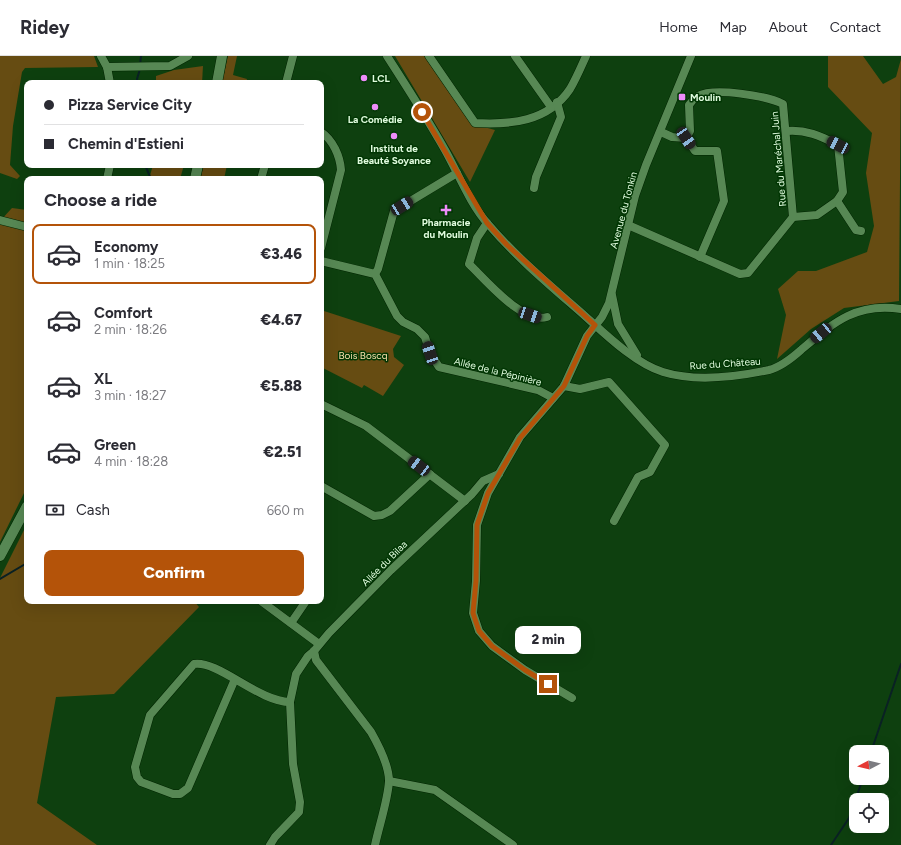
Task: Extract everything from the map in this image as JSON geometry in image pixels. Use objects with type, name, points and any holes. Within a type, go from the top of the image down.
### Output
[{"type":"main road","points":[[218,80],[222,56]]},
{"type":"main road","points":[[0,556],[24,512]]},
{"type":"street","points":[[101,56],[107,67],[109,80]]},
{"type":"street","points":[[107,67],[170,66],[188,56]]},
{"type":"street","points":[[287,80],[293,56]]},
{"type":"street","name":"Rue du Château","points":[[387,56],[487,223],[507,245],[595,325],[641,361],[662,372],[686,376],[746,374],[772,369],[790,359],[831,324],[846,316],[871,308],[901,309]]},
{"type":"street","points":[[428,56],[475,123],[501,125],[523,122],[554,104],[569,90],[586,56]]},
{"type":"street","points":[[515,56],[554,104],[561,117],[536,177],[534,188]]},
{"type":"street","name":"Avenue du Tonkin","points":[[572,698],[514,662],[492,646],[479,631],[473,613],[476,581],[477,525],[488,493],[498,474],[520,438],[564,386],[587,336],[602,317],[612,293],[628,225],[646,165],[690,56]]},
{"type":"street","name":"Rue du Maréchal Juin","points":[[628,225],[740,274],[748,273],[793,217],[783,104],[775,100],[729,92],[698,96],[689,105],[690,131],[686,138]]},
{"type":"street","points":[[786,131],[798,130],[822,136],[838,145],[843,192],[837,201],[817,215],[793,217]]},
{"type":"street","points":[[660,132],[672,137],[686,138],[695,151],[717,151],[724,201],[700,257]]},
{"type":"street","points":[[324,136],[336,150],[340,161],[341,170],[324,236]]},
{"type":"street","points":[[324,262],[375,274],[378,269],[394,211],[457,173]]},
{"type":"street","points":[[837,201],[856,230],[861,231]]},
{"type":"street","points":[[0,220],[24,226]]},
{"type":"street","points":[[487,223],[477,238],[469,264],[520,312],[540,319],[547,317]]},
{"type":"street","name":"Allée de la Pépinière","points":[[375,274],[397,316],[403,322],[417,329],[425,337],[430,353],[439,367],[538,390],[553,398]]},
{"type":"street","points":[[612,293],[618,324],[641,361]]},
{"type":"street","points":[[564,386],[580,389],[609,382],[664,445],[650,472],[638,477],[614,521]]},
{"type":"street","points":[[324,405],[366,426],[465,502]]},
{"type":"street","points":[[324,488],[374,516],[382,515],[390,511],[430,474]]},
{"type":"street","name":"Allée du Bilaa","points":[[270,845],[274,837],[299,812],[300,807],[293,764],[290,702],[296,674],[308,656],[391,570],[465,502],[483,481],[498,474]]},
{"type":"street","points":[[472,494],[482,491],[488,493]]},
{"type":"street","points":[[265,604],[292,623],[317,647],[316,660],[371,732],[379,745],[389,781],[375,845]]},
{"type":"street","points":[[292,623],[304,604]]},
{"type":"street","points":[[235,680],[188,788],[180,794],[173,794],[141,782],[137,778],[135,767],[150,715],[194,664],[201,663],[235,680],[273,700],[290,702]]},
{"type":"street","points":[[389,781],[435,790],[514,845]]},
{"type":"green space","points":[[0,56],[94,56],[98,67],[25,68],[22,72],[13,126],[10,165],[20,176],[17,179],[0,173]]},
{"type":"green space","points":[[228,56],[237,56],[233,75],[247,80],[223,80]]},
{"type":"green space","points":[[395,56],[424,56],[469,121],[473,124],[495,130],[470,182]]},
{"type":"green space","points":[[828,56],[863,56],[883,84],[896,77],[901,59],[899,301],[844,308],[811,329],[777,359],[786,315],[778,289],[798,271],[816,271],[867,252],[874,226],[866,173],[872,133],[828,87]]},
{"type":"green space","points":[[203,66],[202,80],[156,80],[156,76],[174,70]]},
{"type":"green space","points":[[152,168],[183,168],[181,176],[150,176]]},
{"type":"green space","points":[[203,168],[226,168],[225,176],[201,176]]},
{"type":"green space","points":[[12,208],[24,210],[24,493],[0,542],[0,221]]},
{"type":"green space","name":"Bois Boscq","points":[[324,311],[401,336],[393,349],[394,357],[404,365],[383,396],[364,385],[362,388],[324,369]]},
{"type":"green space","points":[[24,530],[24,604],[196,604],[199,607],[114,694],[56,697],[37,803],[97,845],[0,845],[0,578]]},
{"type":"waterway","points":[[140,65],[141,56]]},
{"type":"waterway","points":[[137,80],[140,69]]},
{"type":"waterway","points":[[146,168],[150,176]]},
{"type":"waterway","points":[[0,579],[24,565]]},
{"type":"waterway","points":[[873,745],[901,664]]},
{"type":"waterway","points":[[831,845],[849,818],[861,785]]},
{"type":"place","name":"LCL","points":[[364,78]]},
{"type":"place","name":"Moulin","points":[[682,97]]},
{"type":"place","name":"La Comédie","points":[[375,107]]},
{"type":"place","name":"Institut de Beauté Soyance","points":[[394,136]]},
{"type":"place","name":"Pharmacie du Moulin","points":[[446,210]]},
{"type":"route","points":[[422,112],[487,223],[507,245],[595,325],[587,336],[564,386],[520,438],[498,474],[488,493],[477,525],[478,545],[473,613],[479,631],[492,646],[525,670],[548,684]]}]
